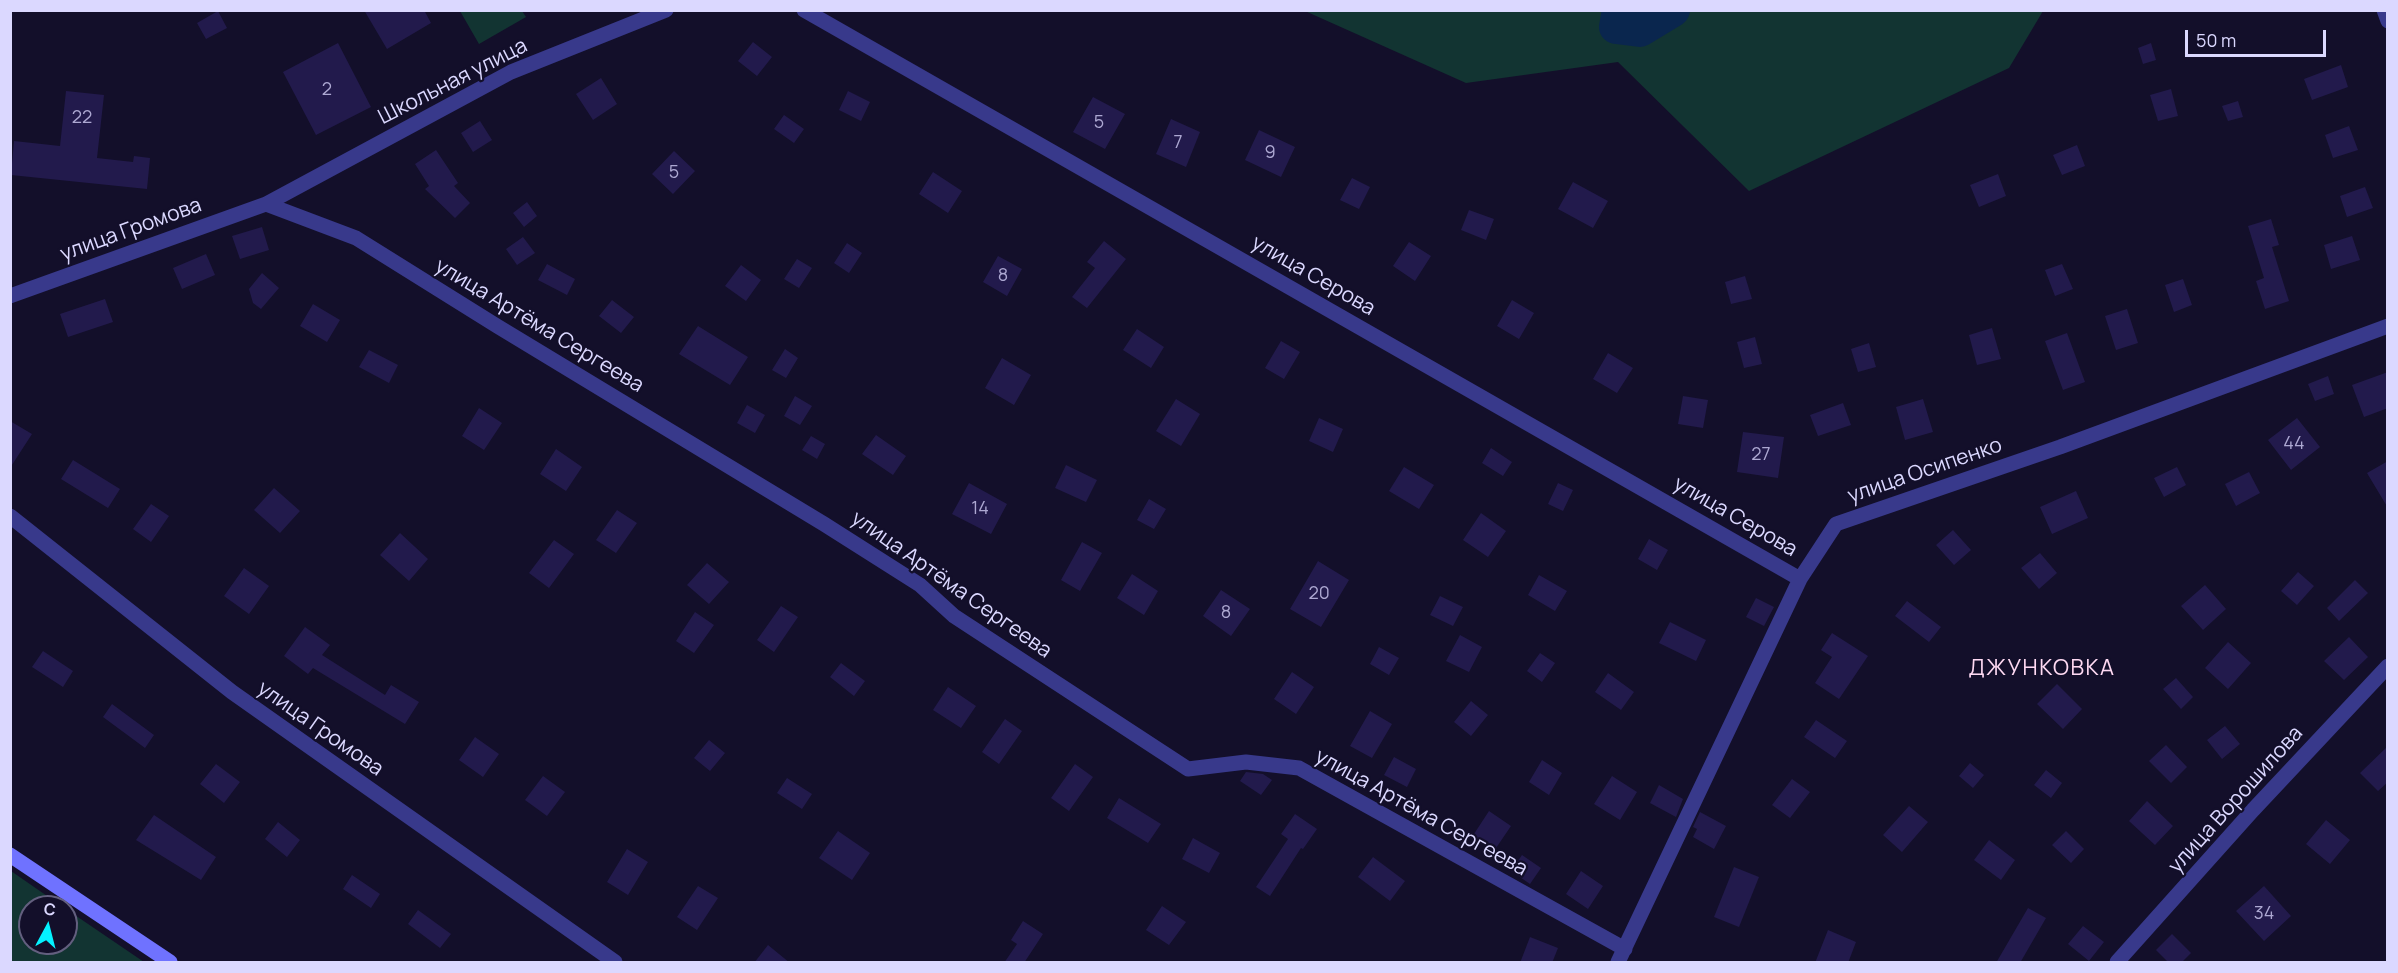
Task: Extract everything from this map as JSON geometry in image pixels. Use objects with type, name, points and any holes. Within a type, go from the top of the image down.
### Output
[{"type":"street","name":"Школьная улица","points":[[266,204],[511,72],[666,10]]},
{"type":"street","name":"улица Серова","points":[[804,10],[1800,579]]},
{"type":"street","points":[[2384,10],[2388,21]]},
{"type":"street","name":"улица Громова","points":[[10,296],[266,204]]},
{"type":"street","name":"улица Артёма Сергеева","points":[[266,204],[356,238],[496,326],[824,524],[920,585],[954,616],[1188,769],[1246,762],[1299,768],[1622,956]]},
{"type":"street","name":"улица Осипенко","points":[[1622,956],[1800,579],[1836,524],[2060,447],[2388,326]]},
{"type":"street","name":"улица Громова","points":[[10,516],[232,692],[615,963]]},
{"type":"street","name":"улица Ворошилова","points":[[2117,963],[2253,810],[2388,666]]},
{"type":"street","points":[[10,855],[170,963]]},
{"type":"green space","points":[[460,11],[522,11],[526,17],[479,44]]},
{"type":"green space","points":[[1305,11],[2043,11],[2009,68],[1749,191],[1618,62],[1466,83]]},
{"type":"green space","points":[[11,871],[46,895],[18,895],[18,955],[78,955],[78,917],[144,962],[11,962]]},
{"type":"building","points":[[364,10],[424,10],[431,23],[387,49]]},
{"type":"building","points":[[218,11],[227,28],[206,39],[197,23]]},
{"type":"building","points":[[753,42],[772,57],[757,76],[738,61]]},
{"type":"building","points":[[338,43],[371,107],[316,135],[283,72]]},
{"type":"building","points":[[2151,43],[2156,60],[2143,64],[2138,48]]},
{"type":"building","points":[[2341,65],[2348,87],[2312,100],[2304,79]]},
{"type":"building","points":[[601,78],[617,104],[593,120],[576,94]]},
{"type":"building","points":[[2171,89],[2178,116],[2158,121],[2150,95]]},
{"type":"building","points":[[66,91],[104,95],[97,158],[133,162],[134,156],[150,158],[147,189],[11,175],[14,141],[60,146]]},
{"type":"building","points":[[848,91],[870,102],[861,121],[839,110]]},
{"type":"building","points":[[1093,97],[1125,114],[1105,149],[1073,132]]},
{"type":"building","points":[[2238,101],[2243,117],[2228,121],[2222,106]]},
{"type":"building","points":[[784,115],[804,129],[794,143],[774,129]]},
{"type":"building","points":[[1171,119],[1200,132],[1186,167],[1156,154]]},
{"type":"building","points":[[480,121],[492,140],[473,152],[461,133]]},
{"type":"building","points":[[2349,126],[2358,150],[2333,158],[2325,135]]},
{"type":"building","points":[[1259,130],[1295,147],[1281,177],[1245,160]]},
{"type":"building","points":[[2077,145],[2085,166],[2062,175],[2053,155]]},
{"type":"building","points":[[436,150],[458,183],[454,186],[470,203],[455,218],[425,189],[429,186],[415,164]]},
{"type":"building","points":[[674,151],[695,171],[673,194],[652,174]]},
{"type":"building","points":[[933,172],[962,191],[948,213],[919,194]]},
{"type":"building","points":[[1998,174],[2006,196],[1979,207],[1970,185]]},
{"type":"building","points":[[1352,178],[1370,187],[1359,209],[1340,200]]},
{"type":"building","points":[[1573,182],[1608,201],[1593,228],[1558,209]]},
{"type":"building","points":[[2365,187],[2373,208],[2347,217],[2340,196]]},
{"type":"building","points":[[527,202],[537,216],[524,227],[513,213]]},
{"type":"building","points":[[1469,210],[1494,219],[1486,240],[1461,230]]},
{"type":"building","points":[[2271,219],[2279,245],[2272,247],[2289,301],[2265,309],[2256,281],[2264,278],[2248,226]]},
{"type":"building","points":[[262,227],[269,250],[240,259],[232,236]]},
{"type":"building","points":[[2352,236],[2360,260],[2331,269],[2324,245]]},
{"type":"building","points":[[523,237],[535,253],[517,265],[506,249]]},
{"type":"building","points":[[1104,241],[1126,259],[1087,308],[1072,297],[1095,268],[1087,262]]},
{"type":"building","points":[[1409,242],[1431,256],[1415,281],[1393,266]]},
{"type":"building","points":[[847,243],[862,253],[849,273],[834,263]]},
{"type":"building","points":[[206,254],[215,275],[182,289],[173,268]]},
{"type":"building","points":[[998,256],[1022,269],[1007,296],[983,282]]},
{"type":"building","points":[[797,259],[812,268],[799,288],[784,279]]},
{"type":"building","points":[[547,264],[575,279],[567,295],[538,280]]},
{"type":"building","points":[[2062,264],[2073,289],[2055,296],[2045,270]]},
{"type":"building","points":[[741,265],[761,280],[746,301],[725,286]]},
{"type":"building","points":[[262,273],[279,288],[261,309],[253,303],[249,289]]},
{"type":"building","points":[[1745,276],[1752,299],[1731,304],[1725,282]]},
{"type":"building","points":[[2183,279],[2192,305],[2174,312],[2165,285]]},
{"type":"building","points":[[105,299],[113,322],[68,337],[60,314]]},
{"type":"building","points":[[612,300],[634,317],[621,333],[599,316]]},
{"type":"building","points":[[1512,300],[1534,313],[1519,339],[1497,326]]},
{"type":"building","points":[[313,304],[340,320],[327,342],[300,326]]},
{"type":"building","points":[[2127,309],[2138,343],[2116,350],[2105,316]]},
{"type":"building","points":[[698,326],[748,357],[730,385],[679,354]]},
{"type":"building","points":[[1992,328],[2001,359],[1977,365],[1969,335]]},
{"type":"building","points":[[1137,329],[1164,347],[1151,368],[1123,350]]},
{"type":"building","points":[[2067,333],[2085,382],[2063,390],[2045,341]]},
{"type":"building","points":[[1755,337],[1762,364],[1744,368],[1737,342]]},
{"type":"building","points":[[1281,341],[1300,352],[1284,379],[1265,368]]},
{"type":"building","points":[[1869,343],[1876,367],[1858,372],[1851,349]]},
{"type":"building","points":[[785,349],[798,358],[786,378],[772,370]]},
{"type":"building","points":[[369,350],[398,365],[389,383],[359,367]]},
{"type":"building","points":[[1608,353],[1633,368],[1617,393],[1593,379]]},
{"type":"building","points":[[1002,358],[1031,375],[1014,405],[985,388]]},
{"type":"building","points":[[2388,372],[2388,408],[2364,417],[2352,385]]},
{"type":"building","points":[[2328,376],[2334,394],[2315,401],[2308,384]]},
{"type":"building","points":[[795,396],[812,406],[800,425],[784,416]]},
{"type":"building","points":[[1683,396],[1708,400],[1703,428],[1678,424]]},
{"type":"building","points":[[1176,399],[1200,414],[1181,446],[1156,431]]},
{"type":"building","points":[[1923,399],[1933,432],[1905,440],[1896,407]]},
{"type":"building","points":[[1843,403],[1851,425],[1818,436],[1810,415]]},
{"type":"building","points":[[747,405],[765,415],[755,433],[737,423]]},
{"type":"building","points":[[479,408],[502,423],[484,450],[462,436]]},
{"type":"building","points":[[1319,418],[1343,429],[1333,452],[1309,441]]},
{"type":"building","points":[[2297,418],[2320,447],[2291,470],[2268,440]]},
{"type":"building","points":[[10,421],[32,434],[10,468]]},
{"type":"building","points":[[1743,432],[1784,437],[1778,478],[1737,472]]},
{"type":"building","points":[[876,435],[906,456],[893,475],[862,454]]},
{"type":"building","points":[[811,436],[825,444],[817,459],[802,450]]},
{"type":"building","points":[[1491,448],[1512,462],[1503,476],[1482,463]]},
{"type":"building","points":[[556,449],[582,467],[566,491],[540,474]]},
{"type":"building","points":[[73,460],[120,489],[108,508],[61,479]]},
{"type":"building","points":[[2388,461],[2388,508],[2367,473]]},
{"type":"building","points":[[1066,465],[1097,480],[1086,502],[1055,488]]},
{"type":"building","points":[[1404,467],[1434,485],[1419,509],[1389,491]]},
{"type":"building","points":[[2177,467],[2186,485],[2164,497],[2154,478]]},
{"type":"building","points":[[2249,472],[2260,493],[2236,506],[2225,484]]},
{"type":"building","points":[[969,483],[1007,504],[991,534],[952,514]]},
{"type":"building","points":[[1558,483],[1573,490],[1563,511],[1548,504]]},
{"type":"building","points":[[274,488],[300,511],[280,533],[254,510]]},
{"type":"building","points":[[2076,491],[2088,518],[2052,534],[2040,507]]},
{"type":"building","points":[[1149,499],[1166,509],[1154,529],[1137,520]]},
{"type":"building","points":[[151,504],[169,516],[151,542],[133,529]]},
{"type":"building","points":[[617,510],[637,523],[616,553],[596,540]]},
{"type":"building","points":[[1481,513],[1506,531],[1488,557],[1463,540]]},
{"type":"building","points":[[1953,530],[1971,550],[1954,565],[1936,545]]},
{"type":"building","points":[[400,533],[428,559],[409,581],[380,555]]},
{"type":"building","points":[[1649,539],[1668,550],[1657,570],[1638,559]]},
{"type":"building","points":[[554,540],[574,554],[549,588],[529,573]]},
{"type":"building","points":[[1082,542],[1102,553],[1080,591],[1061,580]]},
{"type":"building","points":[[2040,553],[2057,573],[2039,589],[2021,568]]},
{"type":"building","points":[[1318,561],[1349,580],[1321,627],[1290,609]]},
{"type":"building","points":[[707,563],[729,582],[709,604],[687,585]]},
{"type":"building","points":[[244,568],[269,586],[249,614],[224,596]]},
{"type":"building","points":[[2298,572],[2314,586],[2297,605],[2281,591]]},
{"type":"building","points":[[1132,574],[1158,591],[1144,615],[1117,598]]},
{"type":"building","points":[[1539,575],[1567,591],[1555,611],[1528,595]]},
{"type":"building","points":[[2355,580],[2368,593],[2339,621],[2327,608]]},
{"type":"building","points":[[2205,585],[2226,609],[2203,630],[2181,606]]},
{"type":"building","points":[[1221,590],[1250,609],[1231,636],[1203,616]]},
{"type":"building","points":[[1440,596],[1463,607],[1453,626],[1430,615]]},
{"type":"building","points":[[1756,598],[1774,607],[1764,626],[1746,617]]},
{"type":"building","points":[[1907,601],[1941,627],[1929,642],[1895,616]]},
{"type":"building","points":[[781,606],[798,617],[774,652],[757,640]]},
{"type":"building","points":[[695,612],[714,625],[694,653],[676,641]]},
{"type":"building","points":[[1670,622],[1706,640],[1696,661],[1659,643]]},
{"type":"building","points":[[305,627],[330,645],[322,655],[385,695],[391,685],[419,702],[405,724],[313,668],[308,674],[284,656]]},
{"type":"building","points":[[1832,633],[1868,656],[1839,699],[1815,683],[1832,657],[1821,650]]},
{"type":"building","points":[[1460,635],[1482,647],[1469,672],[1446,661]]},
{"type":"building","points":[[2349,637],[2368,657],[2344,680],[2324,661]]},
{"type":"building","points":[[2228,642],[2251,663],[2228,689],[2205,668]]},
{"type":"building","points":[[1379,647],[1399,658],[1389,675],[1370,664]]},
{"type":"building","points":[[43,651],[73,671],[63,687],[32,667]]},
{"type":"building","points":[[1540,653],[1555,663],[1542,682],[1527,671]]},
{"type":"building","points":[[841,663],[865,681],[854,696],[830,677]]},
{"type":"building","points":[[1292,672],[1314,687],[1296,714],[1274,699]]},
{"type":"building","points":[[1608,673],[1634,692],[1621,710],[1595,692]]},
{"type":"building","points":[[2176,678],[2193,697],[2181,709],[2163,689]]},
{"type":"building","points":[[2057,684],[2082,709],[2063,729],[2037,704]]},
{"type":"building","points":[[948,687],[976,706],[961,728],[933,710]]},
{"type":"building","points":[[1471,701],[1488,715],[1471,736],[1454,722]]},
{"type":"building","points":[[112,704],[154,735],[145,748],[103,717]]},
{"type":"building","points":[[1370,711],[1392,724],[1372,758],[1350,746]]},
{"type":"building","points":[[1005,719],[1022,731],[999,764],[982,752]]},
{"type":"building","points":[[1816,720],[1847,741],[1835,758],[1804,737]]},
{"type":"building","points":[[2225,726],[2240,744],[2222,759],[2207,740]]},
{"type":"building","points":[[475,737],[499,754],[483,777],[459,760]]},
{"type":"building","points":[[709,740],[725,753],[710,771],[694,758]]},
{"type":"building","points":[[2166,745],[2187,767],[2171,783],[2149,761]]},
{"type":"building","points":[[2388,746],[2388,782],[2378,791],[2360,773]]},
{"type":"building","points":[[1394,757],[1416,769],[1407,787],[1384,775]]},
{"type":"building","points":[[1542,760],[1562,773],[1549,795],[1529,782]]},
{"type":"building","points":[[1970,763],[1984,775],[1973,788],[1959,776]]},
{"type":"building","points":[[216,764],[240,782],[224,803],[200,784]]},
{"type":"building","points":[[1075,764],[1093,777],[1069,811],[1051,798]]},
{"type":"building","points":[[2046,770],[2062,783],[2051,798],[2034,785]]},
{"type":"building","points":[[1246,772],[1263,774],[1272,780],[1261,795],[1240,781]]},
{"type":"building","points":[[543,776],[565,792],[547,816],[525,800]]},
{"type":"building","points":[[1612,776],[1637,792],[1620,820],[1594,804]]},
{"type":"building","points":[[787,778],[812,794],[802,809],[777,793]]},
{"type":"building","points":[[1792,779],[1810,792],[1790,818],[1772,805]]},
{"type":"building","points":[[1659,785],[1683,799],[1676,817],[1650,803]]},
{"type":"building","points":[[1119,798],[1161,824],[1148,843],[1107,818]]},
{"type":"building","points":[[2147,801],[2173,826],[2155,845],[2129,821]]},
{"type":"building","points":[[1909,806],[1928,822],[1902,852],[1883,835]]},
{"type":"building","points":[[1489,811],[1511,826],[1494,851],[1472,837]]},
{"type":"building","points":[[1700,812],[1726,826],[1714,849],[1693,837],[1697,829],[1693,827]]},
{"type":"building","points":[[1295,814],[1317,829],[1303,849],[1301,848],[1270,896],[1256,887],[1288,839],[1281,834]]},
{"type":"building","points":[[154,815],[216,857],[201,880],[136,840]]},
{"type":"building","points":[[2326,820],[2350,840],[2330,864],[2306,844]]},
{"type":"building","points":[[278,822],[300,840],[287,857],[265,839]]},
{"type":"building","points":[[838,831],[870,853],[852,880],[819,858]]},
{"type":"building","points":[[2066,831],[2084,849],[2071,863],[2052,845]]},
{"type":"building","points":[[1193,838],[1220,853],[1209,873],[1182,859]]},
{"type":"building","points":[[1989,840],[2015,860],[2001,880],[1974,860]]},
{"type":"building","points":[[627,849],[648,862],[628,895],[607,882]]},
{"type":"building","points":[[1522,855],[1541,868],[1530,884],[1511,871]]},
{"type":"building","points":[[1373,857],[1405,881],[1390,901],[1358,877]]},
{"type":"building","points":[[1734,867],[1759,877],[1739,927],[1714,917]]},
{"type":"building","points":[[1581,871],[1603,886],[1588,909],[1566,894]]},
{"type":"building","points":[[352,875],[380,894],[371,908],[343,889]]},
{"type":"building","points":[[698,886],[718,898],[697,930],[677,917]]},
{"type":"building","points":[[2264,886],[2291,916],[2264,941],[2236,911]]},
{"type":"building","points":[[1162,906],[1186,922],[1169,945],[1146,930]]},
{"type":"building","points":[[2028,908],[2046,918],[2020,963],[1996,963]]},
{"type":"building","points":[[418,910],[451,934],[440,948],[408,924]]},
{"type":"building","points":[[1023,921],[1043,934],[1024,963],[1004,963],[1017,944],[1011,940]]},
{"type":"building","points":[[2083,926],[2104,942],[2089,961],[2068,944]]},
{"type":"building","points":[[1828,930],[1856,942],[1848,963],[1815,963]]},
{"type":"building","points":[[2172,934],[2191,953],[2181,963],[2169,963],[2156,950]]},
{"type":"building","points":[[1530,937],[1558,948],[1552,963],[1520,963]]},
{"type":"building","points":[[768,945],[790,963],[754,963]]},
{"type":"waterway","points":[[1619,10],[1616,27],[1640,30],[1673,10]]},
{"type":"district","name":"ДЖУНКОВКА","points":[[2042,669]]}]
